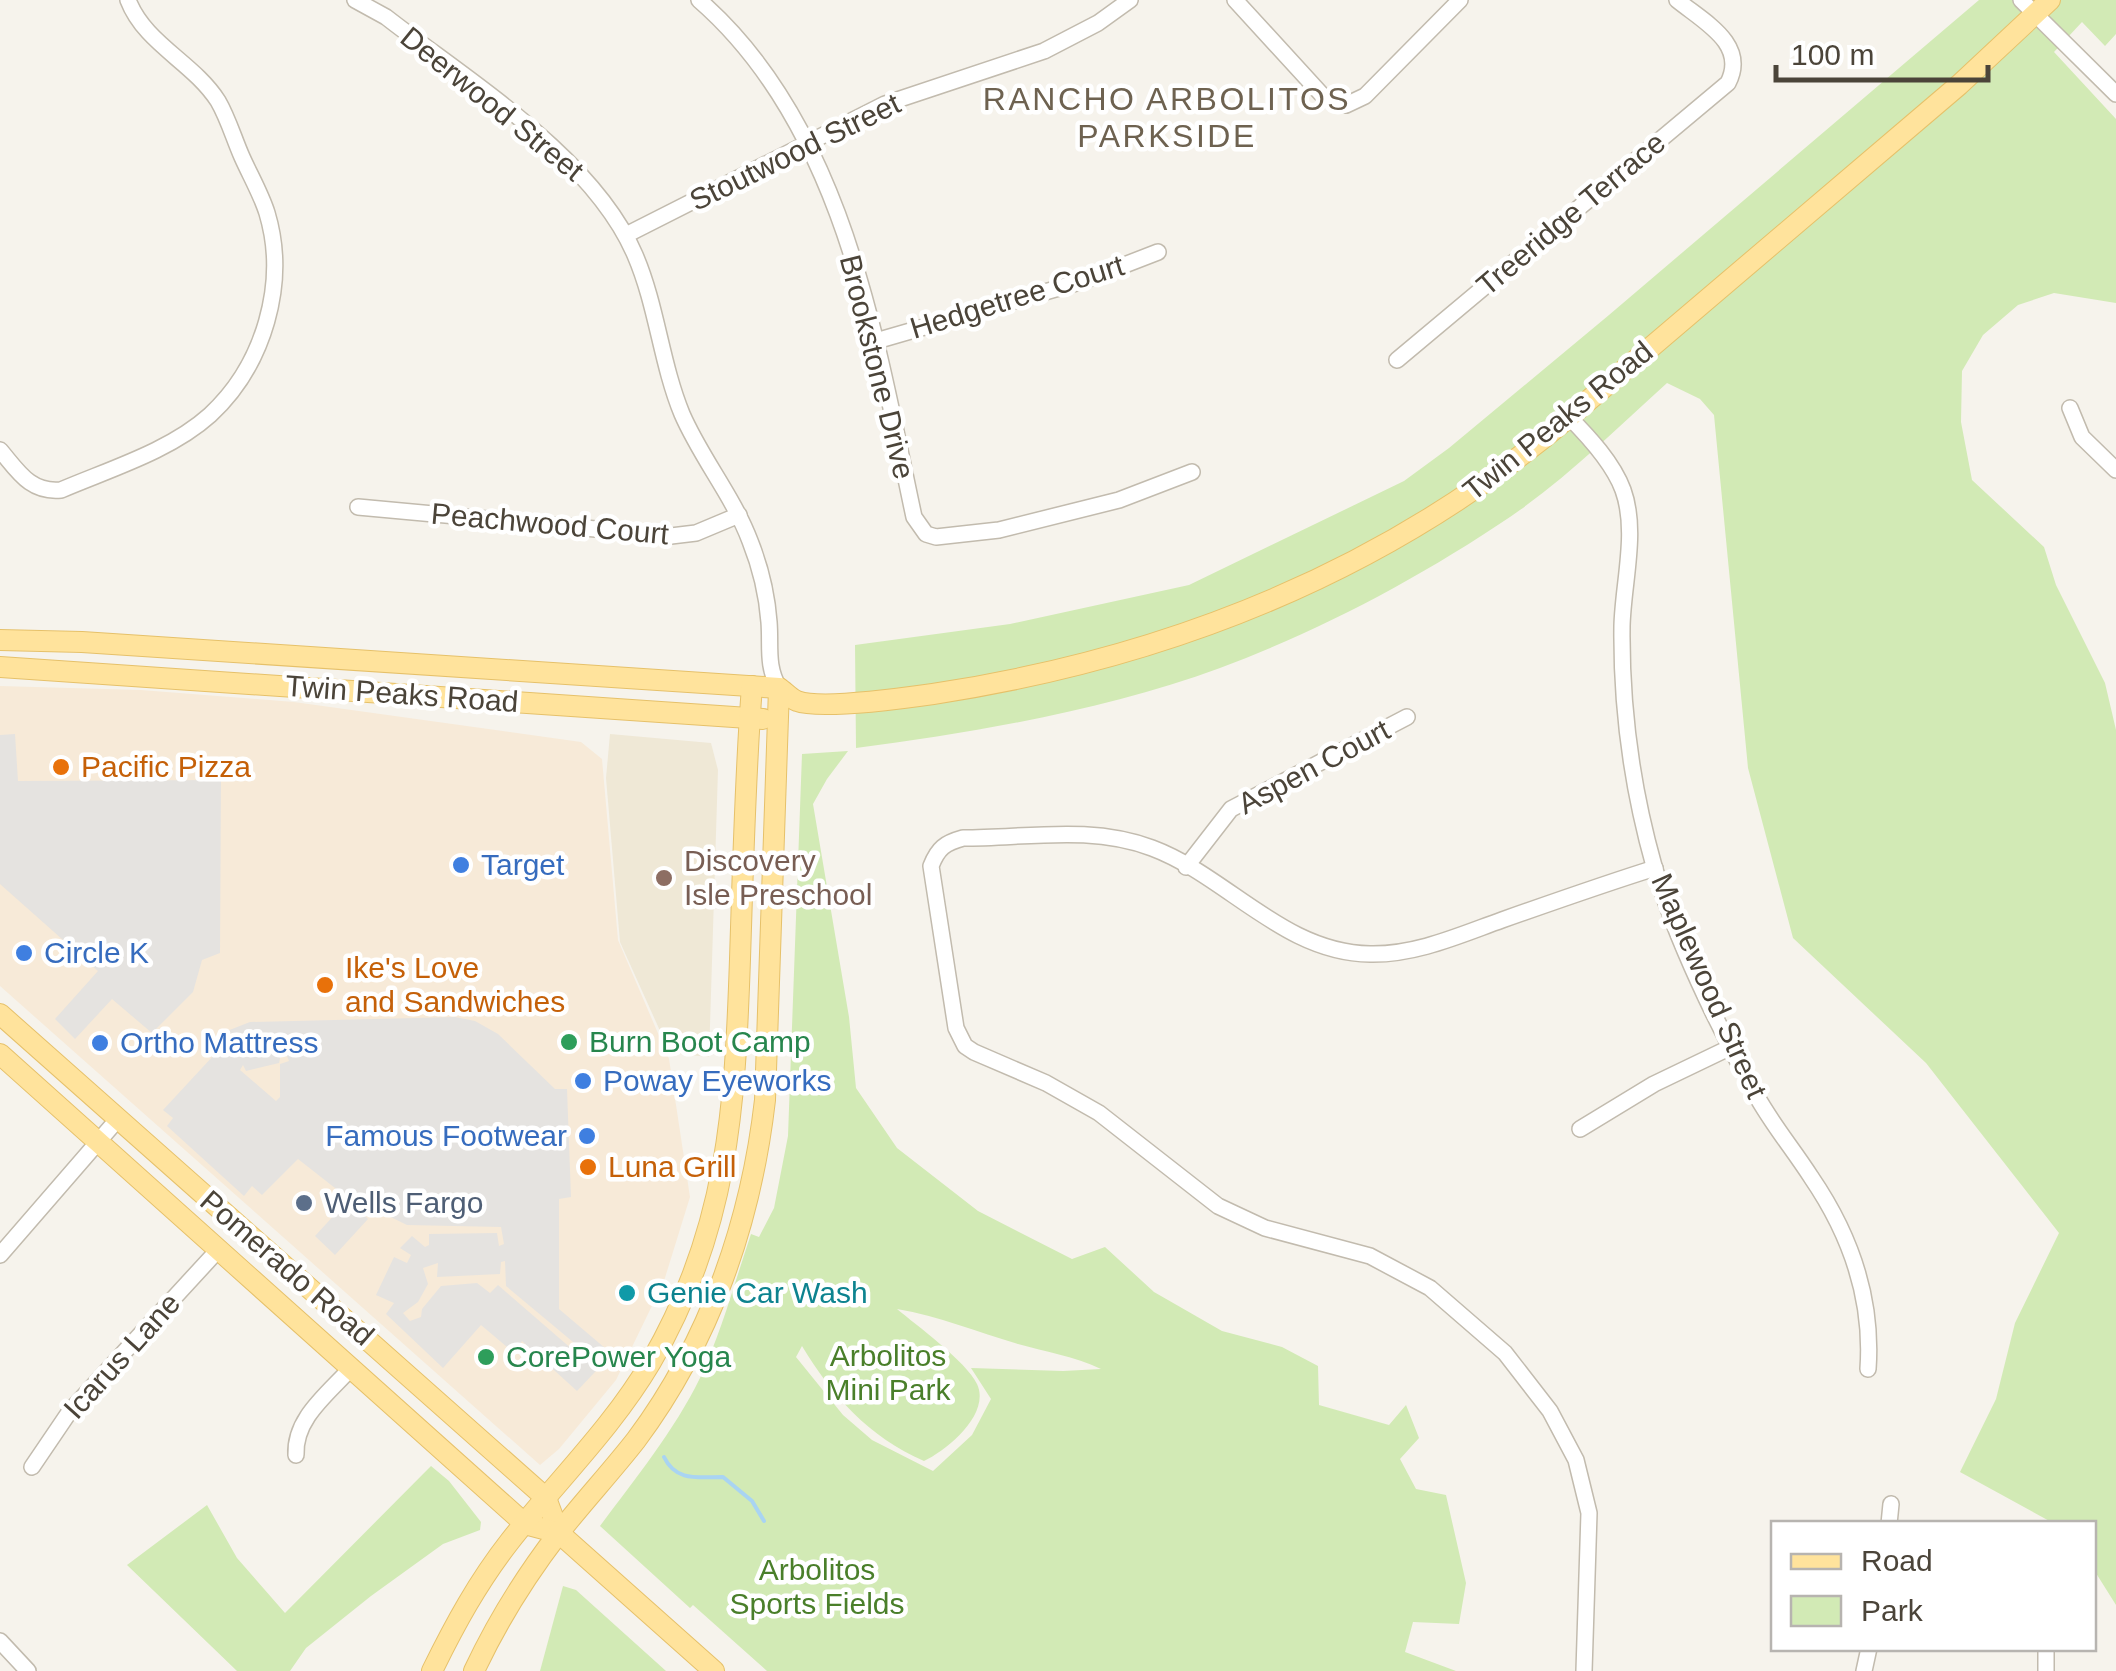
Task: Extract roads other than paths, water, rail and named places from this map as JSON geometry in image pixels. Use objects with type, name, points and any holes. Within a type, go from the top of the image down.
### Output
[{"type":"main road","name":"Twin Peaks Road","points":[[798,701],[894,699],[975,688],[1116,657],[1257,608],[1360,560],[1461,500],[1527,453],[1960,85],[2036,5]]},
{"type":"main road","name":"Twin Peaks Road","points":[[0,640],[82,642],[752,686],[774,679]]},
{"type":"main road","points":[[208,680],[210,668],[218,663],[351,672],[390,670],[411,664]]},
{"type":"main road","name":"Twin Peaks Road","points":[[0,667],[776,720]]},
{"type":"main road","points":[[774,679],[798,701],[776,720]]},
{"type":"main road","points":[[474,1671],[494,1628],[559,1532],[634,1442],[688,1358],[712,1308],[745,1210],[765,1100],[774,679]]},
{"type":"main road","points":[[432,1671],[462,1609],[525,1524],[608,1426],[650,1364],[688,1288],[718,1196],[735,1084],[752,686]]},
{"type":"main road","name":"Pomerado Road","points":[[0,1014],[546,1498],[559,1532],[714,1671]]},
{"type":"main road","name":"Pomerado Road","points":[[0,1054],[525,1524],[559,1532]]},
{"type":"street","points":[[0,450],[30,486],[47,491],[61,490],[160,447],[209,416],[240,380],[268,324],[274,261],[267,213],[218,102],[196,75],[134,18],[128,0]]},
{"type":"street","name":"Deerwood Street","points":[[355,0],[386,17],[560,152],[591,185],[626,235],[644,278],[678,405],[755,552],[765,595],[774,679]]},
{"type":"street","name":"Brookstone Drive","points":[[699,0],[749,51],[808,143],[861,284],[914,518],[926,534],[936,538],[1000,530],[1119,500],[1192,472]]},
{"type":"street","name":"Stoutwood Street","points":[[626,235],[885,104],[1044,50],[1098,23],[1130,0]]},
{"type":"street","points":[[1235,0],[1323,96],[1346,105],[1365,96],[1460,0]]},
{"type":"street","name":"Treeridge Terrace","points":[[1397,360],[1728,83],[1735,62],[1729,44],[1678,0]]},
{"type":"street","points":[[2036,5],[2116,94]]},
{"type":"street","name":"Hedgetree Court","points":[[876,341],[1083,281],[1158,252]]},
{"type":"street","points":[[2070,408],[2082,437],[2116,470]]},
{"type":"street","name":"Maplewood Street","points":[[1569,417],[1588,436],[1622,490],[1628,520],[1623,689],[1631,768],[1654,868],[1730,1048],[1758,1099],[1840,1225],[1868,1314],[1868,1369]]},
{"type":"street","name":"Peachwood Court","points":[[358,507],[671,536],[696,533],[739,515]]},
{"type":"street","name":"Aspen Court","points":[[1186,866],[1231,809],[1407,717]]},
{"type":"street","points":[[1584,1671],[1589,1513],[1576,1460],[1550,1411],[1505,1354],[1430,1288],[1370,1256],[1266,1228],[1218,1206],[1099,1114],[1046,1083],[965,1046],[956,1028],[931,866],[937,850],[963,838],[1073,833],[1118,837],[1186,866],[1292,934],[1332,948],[1370,954],[1426,947],[1654,868]]},
{"type":"street","points":[[1580,1129],[1654,1084],[1730,1048]]},
{"type":"street","points":[[0,1256],[118,1120]]},
{"type":"street","name":"Icarus Lane","points":[[32,1467],[70,1412],[218,1250]]},
{"type":"street","points":[[296,1455],[295,1439],[301,1424],[352,1367]]},
{"type":"street","points":[[1889,1521],[1891,1504]]},
{"type":"street","points":[[0,1641],[28,1671]]},
{"type":"waterway","points":[[664,1457],[681,1474],[723,1477],[752,1501],[764,1521]]},
{"type":"place","name":"Pacific Pizza","points":[[61,767]]},
{"type":"place","name":"Target","points":[[461,865]]},
{"type":"place","name":"Discovery Isle Preschool","points":[[664,878]]},
{"type":"place","name":"Circle K","points":[[24,953]]},
{"type":"place","name":"Ike's Love and Sandwiches","points":[[325,985]]},
{"type":"place","name":"Burn Boot Camp","points":[[569,1042]]},
{"type":"place","name":"Ortho Mattress","points":[[100,1043]]},
{"type":"place","name":"Poway Eyeworks","points":[[583,1081]]},
{"type":"place","name":"Famous Footwear","points":[[587,1136]]},
{"type":"place","name":"Luna Grill","points":[[588,1167]]},
{"type":"place","name":"Wells Fargo","points":[[304,1203]]},
{"type":"place","name":"Genie Car Wash","points":[[627,1293]]},
{"type":"place","name":"CorePower Yoga","points":[[486,1357]]},
{"type":"district","name":"RANCHO ARBOLITOS PARKSIDE","points":[[1167,118]]},
{"type":"park label","name":"Arbolitos Mini Park","points":[[888,1373]]},
{"type":"park label","name":"Arbolitos Sports Fields","points":[[817,1587]]}]
